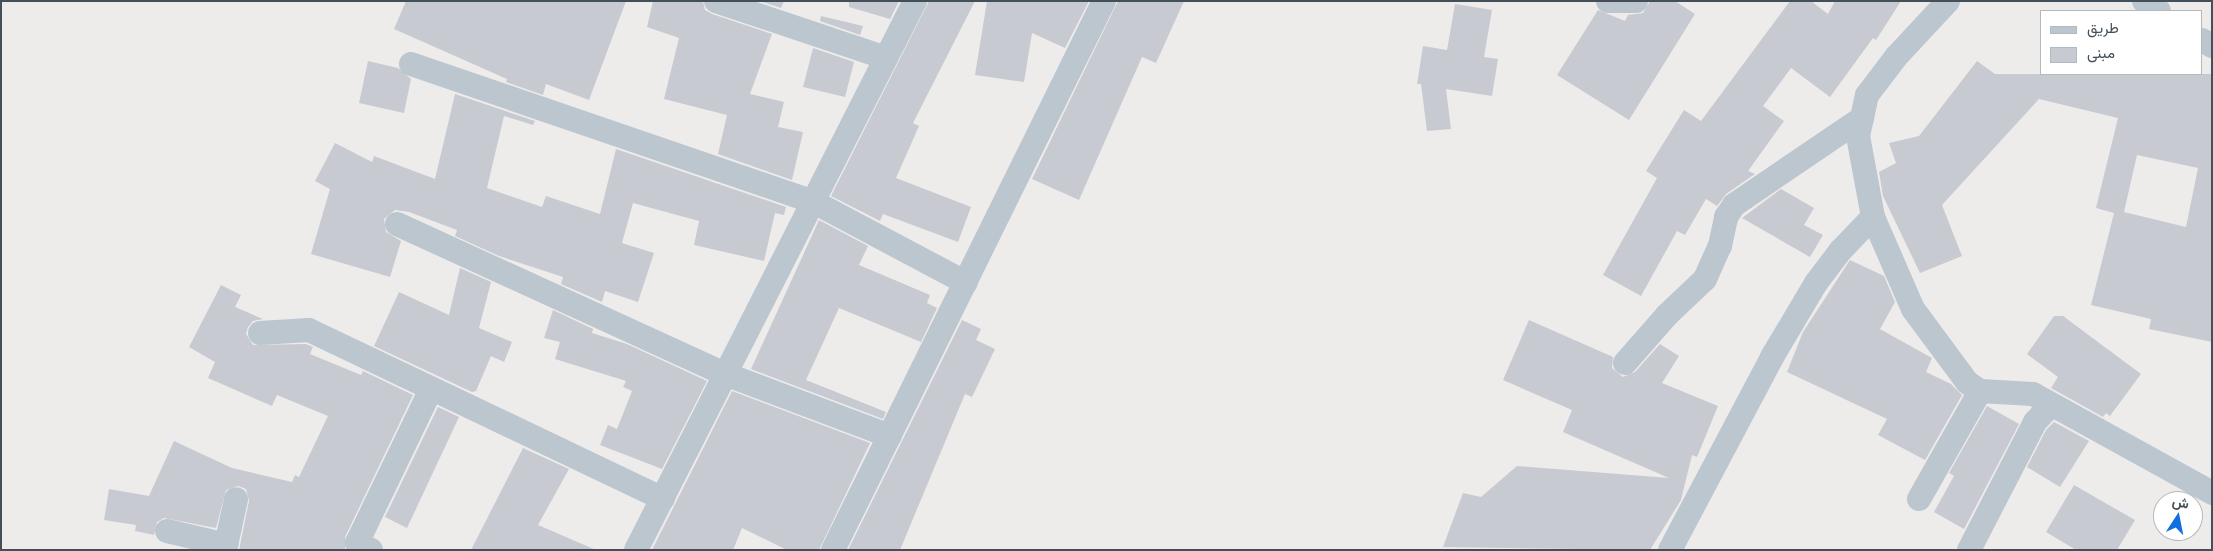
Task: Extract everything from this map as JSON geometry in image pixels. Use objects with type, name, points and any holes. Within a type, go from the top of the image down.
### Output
[{"type":"street","points":[[716,1],[886,58]]},
{"type":"street","points":[[636,550],[915,1]]},
{"type":"street","points":[[833,550],[1104,1]]},
{"type":"street","points":[[1608,1],[1636,1]]},
{"type":"street","points":[[1948,1],[1896,57],[1867,95],[1858,136],[1873,217],[1913,308],[1967,382],[1980,391],[2016,390],[2033,394],[2050,406],[2212,493]]},
{"type":"street","points":[[2144,1],[2158,10]]},
{"type":"street","points":[[411,64],[812,201],[966,283]]},
{"type":"street","points":[[1625,363],[1667,315],[1705,279],[1720,246],[1726,217],[1734,205],[1862,118]]},
{"type":"street","points":[[1670,550],[1772,357],[1816,283],[1841,250],[1873,217]]},
{"type":"street","points":[[397,224],[725,374],[890,436]]},
{"type":"street","points":[[260,332],[309,330],[663,499]]},
{"type":"street","points":[[371,550],[357,543],[431,389]]},
{"type":"street","points":[[1919,499],[1980,391]]},
{"type":"street","points":[[1969,550],[2035,422],[2050,406]]},
{"type":"street","points":[[167,531],[225,547],[236,498]]},
{"type":"building","points":[[406,1],[626,1],[589,100],[546,84],[543,95],[506,82],[507,79],[394,29]]},
{"type":"building","points":[[653,1],[703,1],[705,10],[712,14],[772,34],[750,94],[784,102],[778,127],[803,132],[792,180],[718,154],[727,115],[664,99],[679,38],[647,27]]},
{"type":"building","points":[[760,1],[784,1],[781,8]]},
{"type":"building","points":[[849,1],[899,1],[890,19],[849,7]]},
{"type":"building","points":[[929,1],[975,1],[913,123],[919,126],[896,178],[971,207],[958,242],[883,214],[880,221],[831,196]]},
{"type":"building","points":[[987,1],[1089,1],[1065,48],[1032,33],[1024,82],[975,75]]},
{"type":"building","points":[[1118,1],[1184,1],[1156,63],[1142,57],[1079,200],[1032,179]]},
{"type":"building","points":[[1650,1],[1675,1],[1695,14],[1629,120],[1557,75],[1598,10],[1625,21],[1628,15],[1643,13]]},
{"type":"building","points":[[1790,1],[1811,1],[1828,14],[1835,1],[1901,1],[1876,40],[1873,38],[1830,97],[1791,68],[1763,106],[1784,121],[1748,171],[1755,174],[1726,194],[1717,206],[1706,199],[1685,235],[1677,231],[1641,296],[1603,275],[1657,178],[1646,171],[1684,110],[1701,121]]},
{"type":"building","points":[[1455,4],[1492,10],[1484,57],[1498,59],[1492,96],[1446,89],[1451,129],[1427,131],[1421,84],[1417,84],[1423,46],[1447,50]]},
{"type":"building","points":[[821,16],[863,26],[860,35],[820,21]]},
{"type":"building","points":[[813,48],[854,62],[845,97],[803,87]]},
{"type":"building","points":[[368,61],[398,68],[411,79],[404,113],[359,103]]},
{"type":"building","points":[[1977,61],[1995,74],[2212,74],[2212,342],[2149,329],[2151,319],[2091,305],[2114,213],[2096,208],[2118,118],[2039,99],[1942,205],[1962,256],[1920,273],[1883,196],[1879,172],[1896,163],[1889,143],[1919,136]],"holes":[[[2137,155],[2198,168],[2186,227],[2124,212]]]},
{"type":"building","points":[[455,94],[535,121],[533,125],[504,116],[487,188],[542,207],[546,196],[600,214],[616,149],[786,207],[784,215],[775,213],[764,261],[694,245],[699,221],[633,203],[622,243],[654,253],[638,302],[605,291],[602,302],[561,284],[563,277],[499,256],[455,236],[457,230],[409,212],[395,210],[384,219],[386,232],[401,241],[390,277],[311,254],[330,189],[315,181],[335,143],[372,162],[374,156],[435,179]]},
{"type":"building","points":[[1781,189],[1814,208],[1804,225],[1823,235],[1810,257],[1742,218]]},
{"type":"building","points":[[819,220],[868,246],[859,265],[930,295],[927,303],[937,308],[921,342],[839,308],[806,380],[886,412],[883,419],[751,369]]},
{"type":"building","points":[[1850,260],[1884,276],[1895,302],[1880,329],[1932,358],[1926,372],[1951,384],[1962,395],[1925,460],[1878,435],[1887,419],[1787,372],[1803,332]]},
{"type":"building","points":[[460,268],[491,282],[479,328],[512,342],[504,362],[491,356],[476,391],[472,392],[374,346],[399,292],[449,315]]},
{"type":"building","points":[[221,285],[241,295],[235,307],[263,319],[253,321],[248,327],[246,334],[253,345],[306,344],[313,347],[310,354],[361,375],[363,371],[413,395],[345,537],[345,550],[239,550],[249,501],[246,489],[238,486],[226,490],[216,528],[164,518],[157,522],[154,535],[135,531],[136,525],[104,520],[109,489],[149,496],[174,441],[232,468],[292,482],[295,475],[299,477],[328,416],[277,395],[272,406],[208,378],[215,362],[189,347]]},
{"type":"building","points":[[553,310],[593,329],[592,333],[627,344],[707,381],[662,469],[600,445],[608,425],[617,429],[632,391],[623,387],[626,381],[555,359],[560,342],[544,338]]},
{"type":"building","points":[[2054,316],[2063,316],[2141,374],[2110,416],[2106,413],[2103,417],[2051,388],[2058,377],[2027,354]]},
{"type":"building","points":[[962,320],[981,329],[976,340],[995,349],[972,397],[965,394],[900,550],[848,550]]},
{"type":"building","points":[[1529,320],[1613,357],[1612,368],[1623,377],[1635,372],[1660,344],[1679,356],[1662,383],[1718,406],[1697,457],[1692,455],[1681,500],[1650,550],[1443,547],[1463,493],[1481,497],[1517,466],[1669,478],[1563,432],[1572,410],[1503,380]]},
{"type":"building","points":[[732,391],[870,443],[819,550],[787,550],[742,528],[733,550],[652,550]]},
{"type":"building","points":[[1987,406],[2019,424],[1964,529],[1934,512],[1954,476],[1949,473]]},
{"type":"building","points":[[438,407],[459,417],[407,528],[385,517]]},
{"type":"building","points":[[2054,422],[2089,441],[2060,487],[2027,467],[2046,430]]},
{"type":"building","points":[[523,448],[569,469],[538,525],[596,550],[471,550]]},
{"type":"building","points":[[2074,485],[2135,520],[2117,550],[2076,550],[2046,532]]}]
